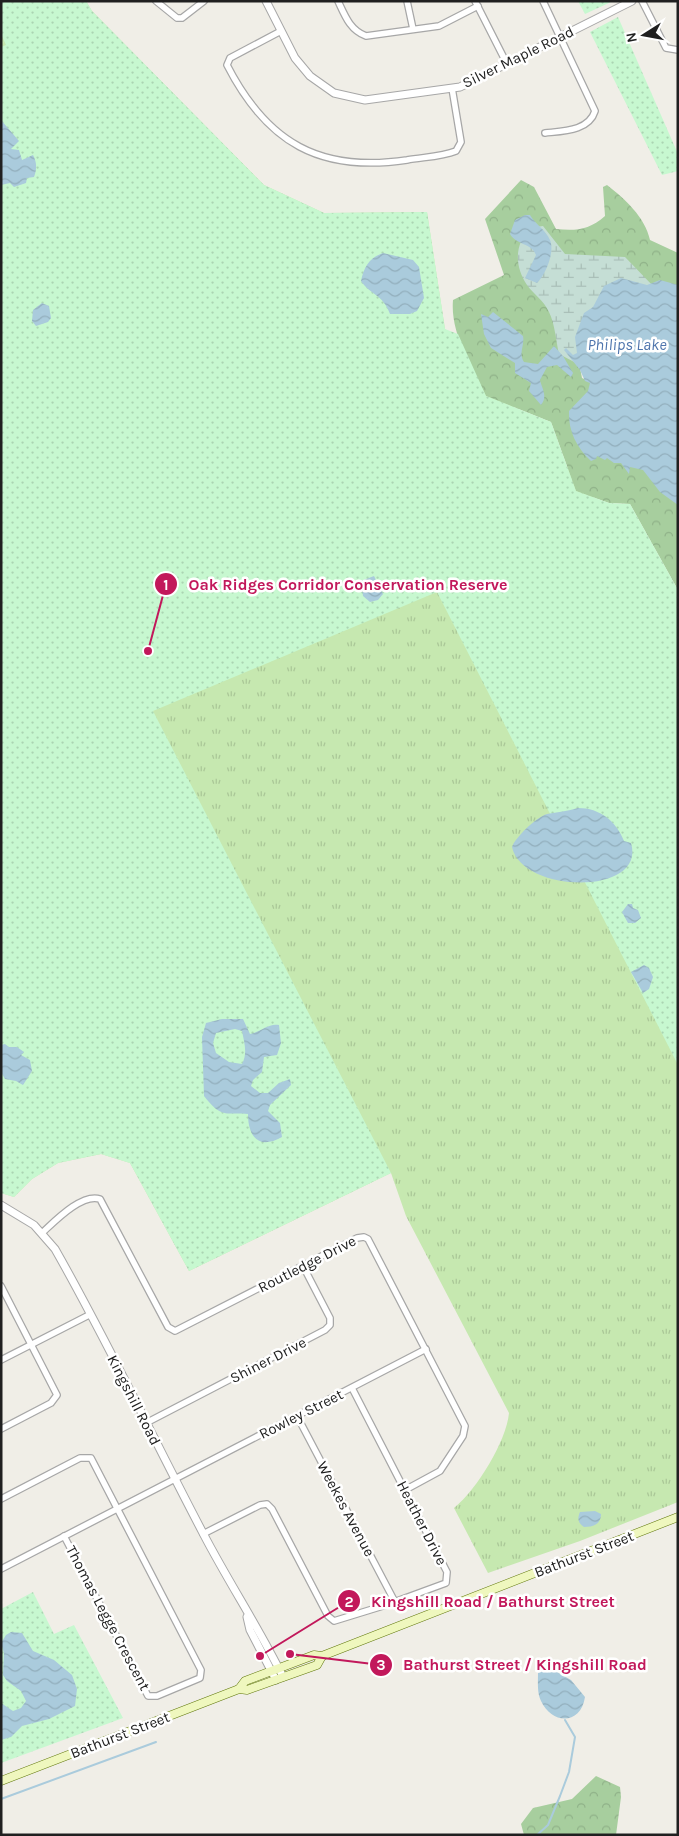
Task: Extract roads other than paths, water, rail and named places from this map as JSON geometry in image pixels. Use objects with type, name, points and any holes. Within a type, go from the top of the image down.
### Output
[{"type":"main road","name":"Bathurst Street","points":[[239,1689],[245,1681],[314,1655],[322,1656],[678,1517]]},
{"type":"main road","name":"Bathurst Street","points":[[1,1781],[239,1689],[247,1690],[317,1665],[322,1656]]},
{"type":"street","points":[[156,1],[177,18],[182,18],[204,1]]},
{"type":"street","name":"Silver Maple Road","points":[[266,1],[295,58],[310,76],[324,88],[342,96],[374,100],[452,88],[470,82],[632,1]]},
{"type":"street","points":[[338,1],[351,26],[362,34],[372,36],[445,24],[477,4],[507,64]]},
{"type":"street","points":[[407,1],[413,29]]},
{"type":"street","points":[[543,1],[595,111],[593,118],[585,125],[545,133]]},
{"type":"street","points":[[642,1],[666,48],[678,50]]},
{"type":"street","points":[[281,31],[230,58],[227,65],[246,100],[266,123],[300,147],[326,158],[374,164],[456,151],[461,142],[452,88]]},
{"type":"street","name":"Routledge Drive","points":[[43,1232],[72,1207],[92,1199],[100,1199],[165,1322],[172,1331],[179,1330],[364,1236],[368,1239],[464,1423],[464,1433],[440,1471],[404,1490]]},
{"type":"street","name":"Kingshill Road","points":[[1,1205],[25,1218],[43,1232],[60,1257],[203,1534],[247,1614],[257,1626],[279,1678]]},
{"type":"street","name":"Shiner Drive","points":[[146,1423],[325,1330],[330,1325],[330,1318],[303,1266]]},
{"type":"street","points":[[1,1286],[57,1395],[51,1404],[1,1429]]},
{"type":"street","points":[[1,1360],[89,1314]]},
{"type":"street","name":"Rowley Street","points":[[1,1569],[426,1349]]},
{"type":"street","name":"Heather Drive","points":[[203,1534],[260,1505],[267,1504],[272,1508],[331,1620],[343,1619],[442,1585],[448,1578],[352,1388]]},
{"type":"street","name":"Weekes Avenue","points":[[297,1416],[395,1602]]},
{"type":"street","points":[[1,1499],[86,1456],[92,1460],[118,1509]]},
{"type":"street","name":"Thomas Legge Crescent","points":[[64,1536],[146,1693],[154,1697],[198,1680],[201,1670],[118,1509]]},
{"type":"water","points":[[1,120],[19,141],[11,149],[19,150],[22,160],[33,155],[36,163],[34,177],[27,178],[26,183],[14,187],[10,183],[1,185]]},
{"type":"water","points":[[525,215],[530,215],[543,230],[548,236],[551,245],[549,263],[537,283],[525,278],[536,255],[534,251],[513,238],[510,234],[515,220]]},
{"type":"water","points":[[383,253],[413,260],[419,267],[424,298],[417,311],[410,314],[390,314],[384,302],[361,281],[368,264]]},
{"type":"water","name":"Philips Lake","points":[[621,278],[647,285],[660,280],[678,285],[678,505],[660,492],[643,470],[630,467],[629,474],[621,463],[614,463],[607,458],[605,460],[597,456],[596,459],[591,461],[574,439],[570,425],[569,411],[588,391],[590,383],[585,381],[580,370],[564,350],[566,348],[573,355],[577,353],[575,337],[584,313],[593,307],[604,286]]},
{"type":"water","points":[[42,303],[49,306],[51,318],[48,322],[36,326],[32,321],[33,310]]},
{"type":"water","points":[[493,312],[523,336],[522,359],[524,362],[538,364],[554,346],[563,356],[573,373],[571,377],[557,365],[547,367],[540,380],[544,392],[544,399],[541,405],[529,391],[531,383],[515,373],[515,363],[491,348],[484,334],[481,314],[488,317]]},
{"type":"water","points":[[374,576],[383,594],[378,600],[370,602],[363,596],[361,581]]},
{"type":"water","points":[[578,808],[600,813],[617,827],[624,841],[631,843],[631,860],[621,873],[603,880],[581,882],[558,880],[537,874],[521,862],[512,847],[526,828],[547,814]]},
{"type":"water","points":[[628,904],[632,904],[633,908],[638,910],[641,918],[635,923],[628,923],[622,912]]},
{"type":"water","points":[[644,965],[649,968],[653,977],[649,989],[643,993],[631,972]]},
{"type":"water","points":[[222,1019],[243,1019],[250,1034],[271,1025],[279,1025],[281,1043],[277,1055],[264,1057],[262,1072],[253,1080],[251,1086],[260,1093],[268,1093],[279,1083],[290,1079],[291,1085],[270,1105],[268,1111],[280,1123],[282,1137],[274,1141],[261,1142],[256,1139],[250,1129],[248,1114],[224,1113],[215,1108],[204,1096],[202,1037],[206,1023]],"holes":[[[235,1029],[242,1031],[245,1052],[242,1064],[229,1062],[216,1053],[213,1043],[216,1033]]]},
{"type":"water","points":[[5,1044],[9,1047],[17,1047],[24,1052],[21,1055],[30,1060],[32,1071],[23,1085],[16,1081],[5,1079],[1,1072],[1,1045]]},
{"type":"water","points":[[595,1511],[601,1514],[598,1523],[587,1527],[580,1524],[578,1519],[580,1512]]},
{"type":"water","points":[[11,1632],[22,1633],[33,1651],[54,1660],[72,1675],[77,1689],[75,1706],[49,1719],[22,1726],[11,1737],[1,1740],[1,1703],[13,1711],[21,1708],[26,1701],[21,1691],[7,1681],[3,1675],[4,1653],[1,1643],[6,1635]]},
{"type":"water","points":[[550,1668],[571,1680],[585,1697],[578,1713],[572,1717],[559,1718],[546,1709],[541,1701],[538,1691],[538,1673]]},
{"type":"waterway","points":[[537,1835],[548,1825],[569,1772],[575,1737],[565,1720]]},
{"type":"waterway","points":[[1,1799],[156,1742]]},
{"type":"place","name":"Oak Ridges Corridor Conservation Reserve","points":[[148,651]]},
{"type":"place","name":"Bathurst Street / Kingshill Road","points":[[290,1654]]},
{"type":"place","name":"Kingshill Road / Bathurst Street","points":[[260,1656]]}]
